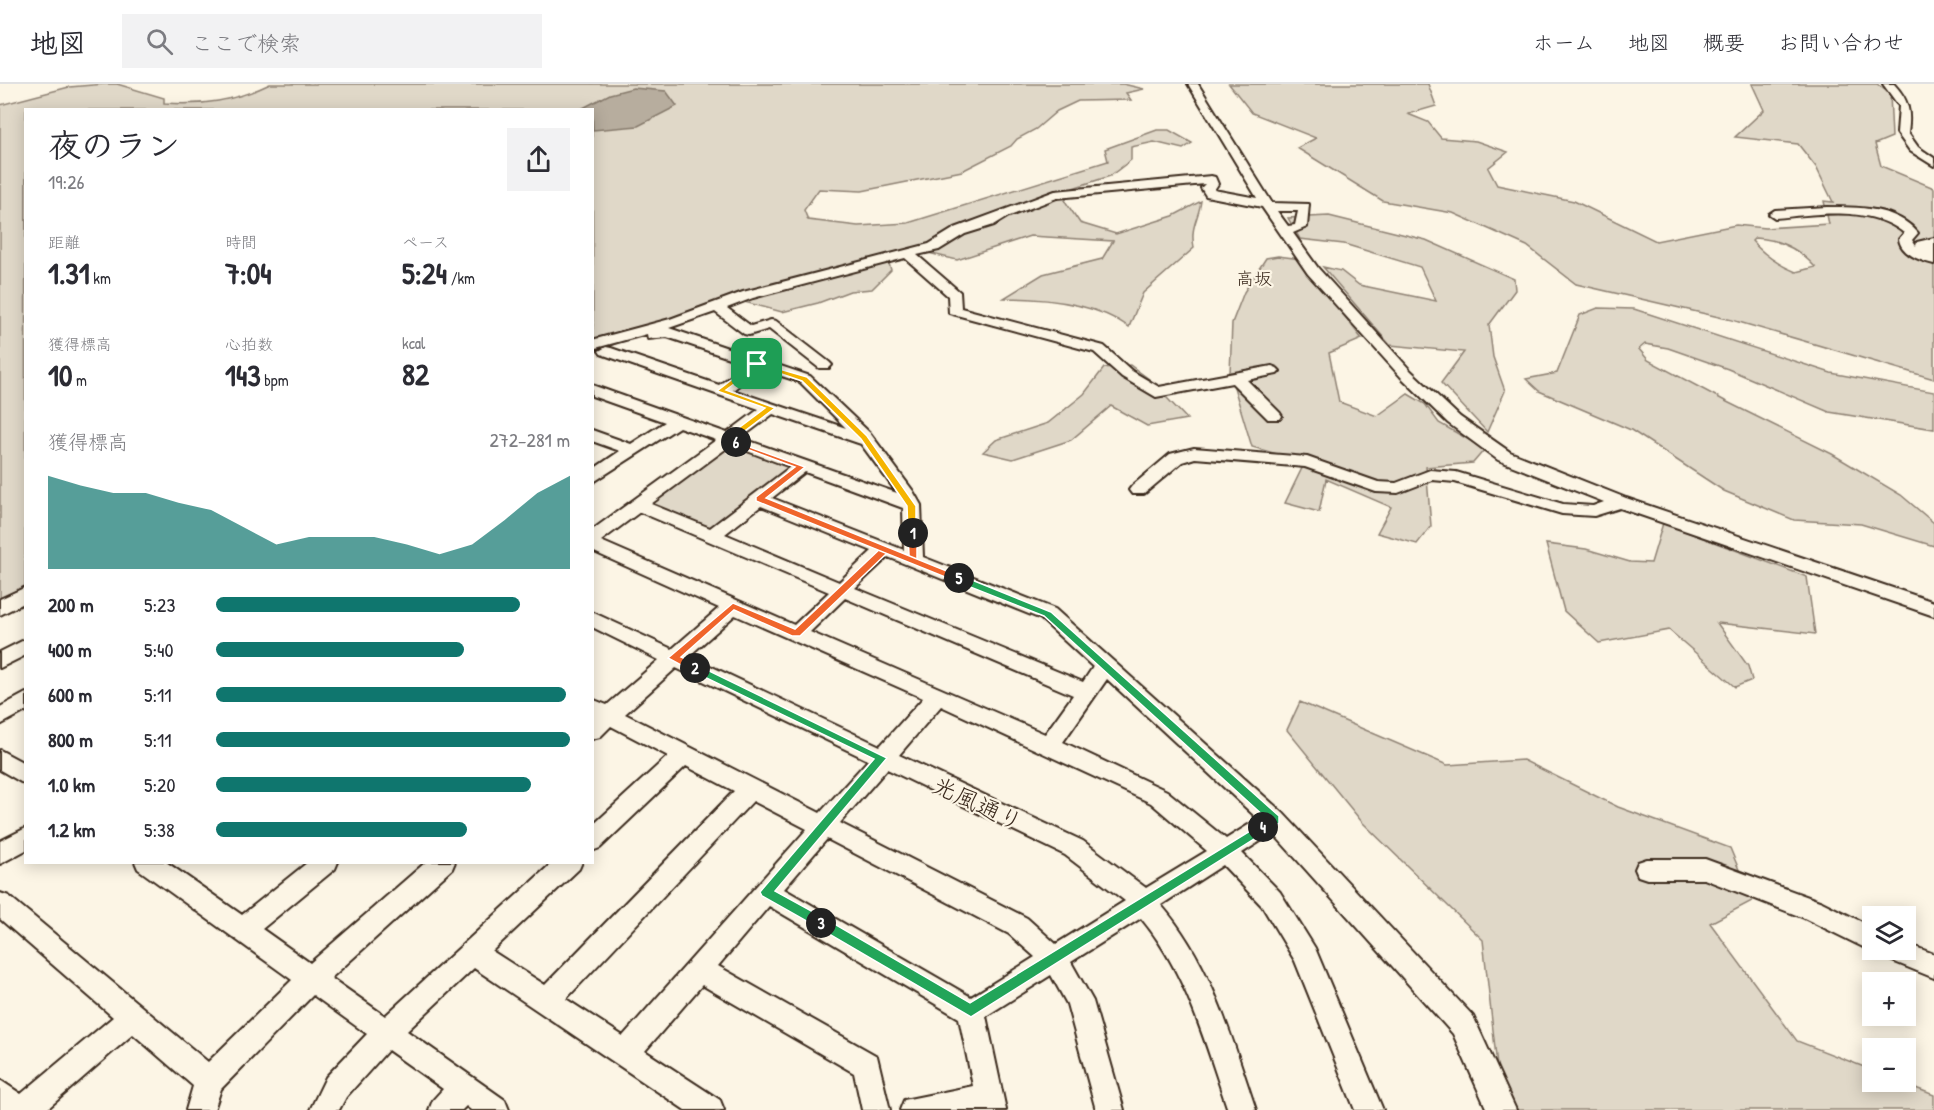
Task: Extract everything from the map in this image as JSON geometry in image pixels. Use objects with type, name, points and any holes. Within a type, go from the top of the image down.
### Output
[{"type":"street","points":[[1193,84],[1268,205],[1313,271],[1406,374],[1454,420],[1504,456],[1620,502],[1934,609]]},
{"type":"street","points":[[1888,84],[1902,98],[1905,109],[1902,133],[1914,149],[1932,160]]},
{"type":"street","points":[[597,351],[748,295],[934,247],[960,231],[990,222],[1003,214],[1055,195],[1096,189],[1210,180],[1212,184],[1207,188],[1210,193],[1268,205],[1305,207],[1301,227],[1285,231]]},
{"type":"street","points":[[1775,214],[1835,210],[1864,212],[1907,227],[1912,233],[1905,239],[1906,245],[1923,257],[1934,260]]},
{"type":"street","points":[[1934,242],[1922,245],[1934,252]]},
{"type":"street","points":[[909,255],[955,295],[954,310],[1099,349],[1127,374],[1156,392],[1237,380],[1272,371]]},
{"type":"street","points":[[717,307],[749,330],[771,324],[824,365]]},
{"type":"street","points":[[597,351],[667,332],[805,379],[866,440],[912,506],[914,560]]},
{"type":"street","points":[[597,351],[866,440]]},
{"type":"street","points":[[721,391],[757,364]]},
{"type":"street","points":[[1237,380],[1274,416]]},
{"type":"street","points":[[594,391],[912,506]]},
{"type":"street","points":[[594,538],[771,408]]},
{"type":"street","points":[[594,477],[677,421]]},
{"type":"street","points":[[594,436],[632,450]]},
{"type":"street","points":[[1138,489],[1176,458],[1194,453],[1307,462],[1376,487],[1398,488],[1430,475],[1456,477],[1562,509],[1594,511],[1620,502]]},
{"type":"street","points":[[711,536],[801,467]]},
{"type":"street","points":[[759,499],[1048,614],[1275,820],[1463,1024],[1502,1110]]},
{"type":"street","points":[[638,505],[1086,692]]},
{"type":"street","points":[[594,545],[1049,745],[1159,797],[1224,851],[1270,900],[1306,956],[1369,1110]]},
{"type":"street","points":[[796,634],[885,549]]},
{"type":"street","points":[[0,608],[24,594]]},
{"type":"street","points":[[733,606],[674,658],[598,718],[685,753],[1018,926],[1053,957],[1080,1001],[1110,1110]]},
{"type":"street","name":"光風通り","points":[[594,620],[1074,848],[1112,874],[1143,901],[1170,933],[1196,979],[1242,1110]]},
{"type":"street","points":[[0,661],[24,647]]},
{"type":"street","points":[[1049,745],[1105,666]]},
{"type":"street","points":[[626,1053],[937,696]]},
{"type":"street","points":[[0,717],[24,702]]},
{"type":"street","points":[[594,839],[685,753]]},
{"type":"street","points":[[547,1001],[752,787]]},
{"type":"street","points":[[971,1011],[1053,957],[1275,820]]},
{"type":"street","points":[[0,854],[24,838]]},
{"type":"street","points":[[150,864],[495,1110]]},
{"type":"street","points":[[242,930],[324,864]]},
{"type":"street","points":[[200,1110],[209,1081],[311,979],[441,864]]},
{"type":"street","points":[[324,1110],[336,1087],[386,1033],[568,864]]},
{"type":"street","points":[[1647,869],[1705,869],[1813,910],[1862,934]]},
{"type":"street","points":[[767,892],[971,1011],[990,1103],[914,1110]]},
{"type":"street","points":[[0,904],[209,1081]]},
{"type":"street","points":[[474,953],[710,1110]]},
{"type":"street","points":[[1916,959],[1934,966]]},
{"type":"street","points":[[699,969],[867,1065],[876,1110]]},
{"type":"street","points":[[24,1110],[134,1017]]},
{"type":"street","points":[[443,1110],[463,1088]]},
{"type":"street","points":[[0,1094],[18,1110]]},
{"type":"shaded area","points":[[117,84],[164,98],[164,103],[178,104],[218,101],[244,95],[270,84],[1123,84],[1144,89],[1126,93],[1131,100],[1078,101],[1057,111],[1036,129],[1017,139],[1011,146],[962,171],[862,191],[819,189],[804,210],[808,220],[858,226],[908,223],[1108,161],[1105,149],[1157,130],[1169,130],[1192,143],[1183,149],[1154,142],[1131,147],[1131,160],[1110,176],[1073,188],[1065,201],[1080,223],[1116,234],[1173,216],[1201,201],[1194,229],[1194,248],[1143,293],[1129,327],[1101,312],[1085,307],[1036,299],[1004,298],[1043,274],[1102,259],[1113,241],[1030,236],[957,260],[912,249],[887,257],[891,270],[872,289],[850,291],[818,303],[782,312],[733,299],[679,317],[594,353],[594,108],[24,108],[24,587],[0,599],[0,105],[69,87]]},
{"type":"shaded area","points":[[1229,84],[1428,84],[1436,106],[1408,114],[1428,122],[1441,138],[1476,141],[1508,152],[1488,168],[1497,185],[1574,201],[1656,241],[1736,225],[1765,228],[1829,224],[1824,201],[1833,202],[1816,167],[1798,144],[1735,137],[1764,110],[1752,84],[1877,84],[1890,94],[1892,137],[1875,144],[1881,166],[1934,188],[1934,379],[1732,320],[1576,284],[1527,246],[1453,213],[1383,201],[1297,148],[1316,138],[1252,113]],"holes":[[[1755,238],[1772,240],[1788,246],[1815,267],[1796,272],[1767,255],[1752,241]]]},
{"type":"shaded area","points":[[633,88],[666,91],[677,106],[638,126],[594,130],[594,108],[583,108],[610,94]]},
{"type":"shaded area","points":[[1329,216],[1426,240],[1514,279],[1515,290],[1489,325],[1493,357],[1505,391],[1487,432],[1441,383],[1464,352],[1390,345],[1323,267],[1341,271],[1359,285],[1436,301],[1420,267],[1344,244],[1300,239],[1288,218]]},
{"type":"shaded area","points":[[1278,256],[1301,259],[1362,339],[1329,353],[1339,402],[1377,416],[1408,394],[1425,404],[1439,423],[1485,449],[1473,463],[1426,467],[1431,526],[1417,544],[1377,533],[1391,507],[1326,479],[1319,512],[1285,503],[1305,462],[1252,447],[1230,374],[1232,323],[1244,292],[1266,258]]},
{"type":"shaded area","points":[[1598,308],[1634,309],[1831,373],[1934,392],[1934,429],[1829,412],[1728,369],[1668,348],[1645,344],[1639,349],[1648,360],[1832,454],[1901,495],[1934,523],[1934,546],[1861,524],[1794,520],[1724,491],[1631,430],[1539,391],[1526,379],[1557,373],[1580,315]]},
{"type":"shaded area","points":[[1130,365],[1149,379],[1187,419],[1147,426],[1111,406],[1071,440],[1013,459],[983,452],[996,440],[1048,423],[1084,394],[1104,368]]},
{"type":"shaded area","points":[[728,439],[801,467],[711,536],[638,505]]},
{"type":"shaded area","points":[[1663,523],[1807,577],[1815,634],[1717,623],[1748,666],[1752,680],[1735,687],[1669,630],[1599,643],[1564,611],[1546,544],[1586,549],[1630,562],[1651,563]]},
{"type":"shaded area","points":[[1300,702],[1447,765],[1523,760],[1618,807],[1730,848],[1752,901],[1710,923],[1797,1041],[1862,1066],[1862,1092],[1916,1092],[1916,1088],[1934,1095],[1934,1110],[1515,1110],[1499,1084],[1483,940],[1362,822],[1287,730]]},
{"type":"district","name":"高坂","points":[[1254,278]]},
{"type":"route","points":[[757,364],[721,391],[771,408],[728,439],[801,467],[759,499],[914,560],[1048,614],[1275,820],[1053,957],[971,1011],[767,892],[881,758],[674,658],[733,606],[796,634],[885,549],[914,560],[912,506],[904,491],[864,437],[805,379],[757,364]]}]
